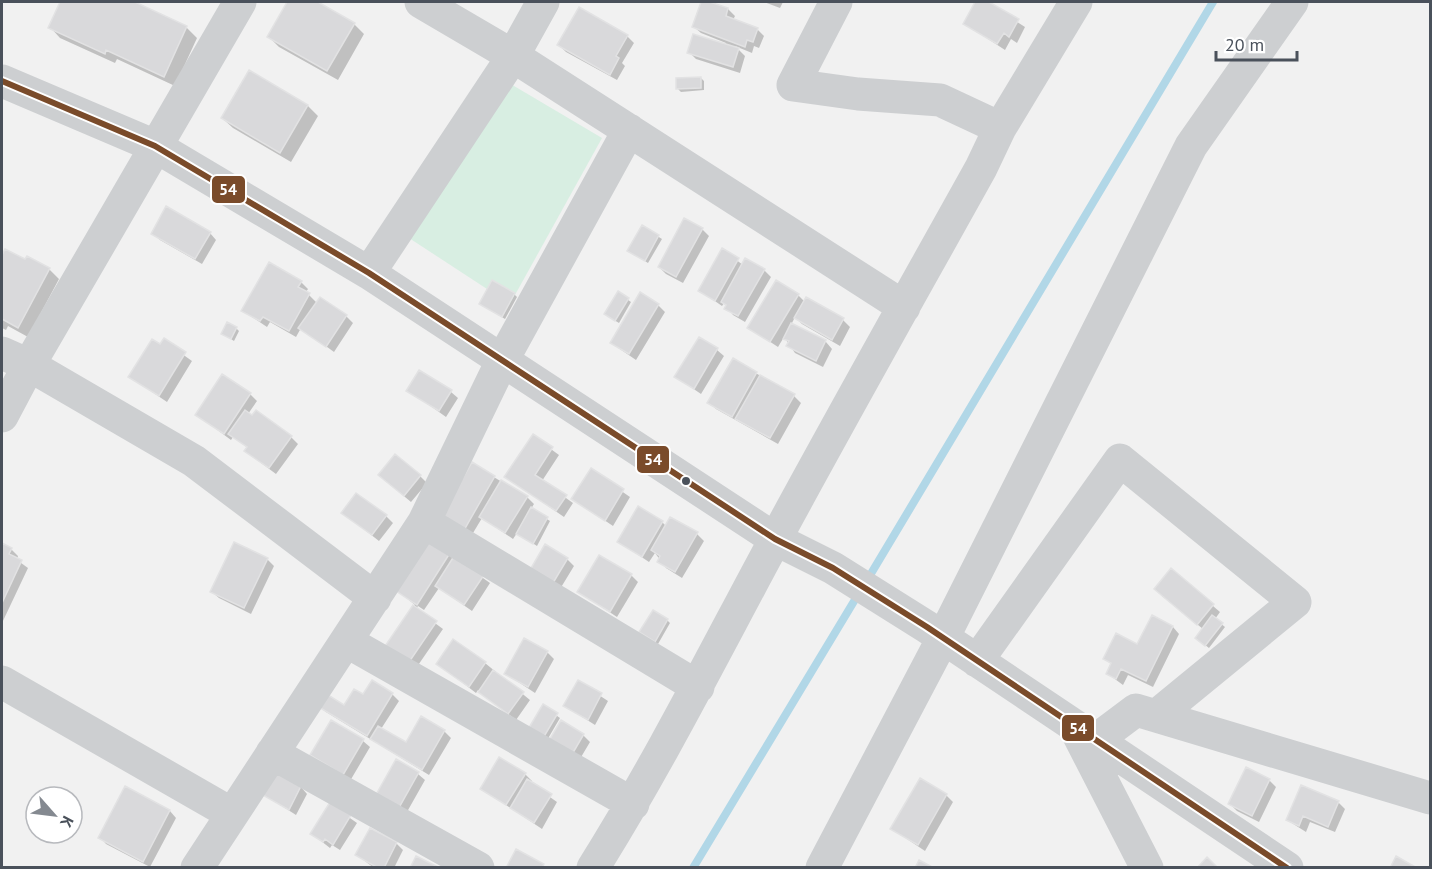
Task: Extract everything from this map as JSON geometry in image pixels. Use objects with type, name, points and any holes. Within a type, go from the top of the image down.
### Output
[{"type":"street","points":[[2,416],[15,359],[155,146],[240,2]]},
{"type":"street","points":[[420,2],[513,56],[904,307]]},
{"type":"street","points":[[369,273],[513,56],[543,2]]},
{"type":"street","points":[[836,2],[793,85],[858,94],[940,100],[1000,128]]},
{"type":"street","points":[[593,867],[633,804],[698,687],[775,538],[981,168],[1000,128],[1076,2]]},
{"type":"street","points":[[822,867],[935,633],[1191,146],[1292,2]]},
{"type":"street","points":[[2,81],[155,146],[369,273],[775,538],[833,567],[1287,867]]},
{"type":"street","points":[[197,867],[424,522],[501,361],[629,130]]},
{"type":"street","points":[[15,359],[194,461],[375,598]]},
{"type":"street","points":[[977,661],[1120,460],[1295,603],[1156,716]]},
{"type":"street","points":[[424,522],[698,687]]},
{"type":"street","points":[[346,640],[633,804]]},
{"type":"street","points":[[2,682],[232,814]]},
{"type":"street","points":[[1084,732],[1136,710],[1431,798]]},
{"type":"street","points":[[1084,732],[1147,867]]},
{"type":"street","points":[[272,753],[478,867]]},
{"type":"green space","points":[[509,83],[602,138],[510,304],[409,238]]},
{"type":"building","points":[[60,2],[135,2],[187,26],[164,77],[106,50],[105,54],[48,28]]},
{"type":"building","points":[[287,2],[318,2],[355,23],[327,71],[267,37]]},
{"type":"building","points":[[701,2],[710,2],[728,8],[726,16],[758,28],[753,42],[747,40],[745,47],[692,27]]},
{"type":"building","points":[[975,2],[989,2],[1019,19],[1009,37],[1004,33],[997,44],[963,24]]},
{"type":"building","points":[[579,7],[628,35],[616,56],[619,58],[610,75],[557,45]]},
{"type":"building","points":[[693,34],[739,48],[733,67],[687,53]]},
{"type":"building","points":[[249,70],[308,105],[280,153],[221,118]]},
{"type":"building","points":[[701,77],[701,88],[676,89],[676,78]]},
{"type":"building","points":[[166,206],[211,232],[195,259],[151,234]]},
{"type":"building","points":[[684,218],[703,228],[676,277],[658,267]]},
{"type":"building","points":[[642,225],[659,235],[645,261],[627,251]]},
{"type":"building","points":[[722,248],[739,258],[715,301],[698,291]]},
{"type":"building","points":[[5,249],[25,259],[27,256],[50,268],[18,328],[2,319],[2,255]]},
{"type":"building","points":[[745,258],[765,269],[738,316],[724,309],[726,305],[721,302]]},
{"type":"building","points":[[269,262],[302,281],[298,287],[310,293],[289,331],[263,317],[260,321],[241,311]]},
{"type":"building","points":[[492,280],[515,293],[502,317],[479,304]]},
{"type":"building","points":[[776,280],[799,294],[770,342],[747,328]]},
{"type":"building","points":[[618,291],[629,298],[615,321],[604,314]]},
{"type":"building","points":[[640,292],[659,304],[629,354],[610,343]]},
{"type":"building","points":[[320,297],[347,315],[326,347],[298,328]]},
{"type":"building","points":[[806,297],[844,318],[832,340],[794,318]]},
{"type":"building","points":[[227,322],[237,327],[231,339],[221,334]]},
{"type":"building","points":[[791,323],[826,340],[816,361],[786,346],[789,341],[783,339]]},
{"type":"building","points":[[699,337],[718,348],[694,389],[674,377]]},
{"type":"building","points":[[164,338],[186,352],[159,396],[128,377],[152,339],[160,344]]},
{"type":"building","points":[[733,358],[757,372],[732,417],[707,403]]},
{"type":"building","points":[[419,370],[452,390],[439,411],[406,391]]},
{"type":"building","points":[[222,374],[251,393],[224,434],[195,415]]},
{"type":"building","points":[[760,375],[795,394],[770,438],[735,419]]},
{"type":"building","points":[[245,410],[252,415],[256,410],[292,436],[269,468],[244,451],[247,447],[228,434]]},
{"type":"building","points":[[533,434],[553,447],[535,475],[567,495],[556,511],[504,477]]},
{"type":"building","points":[[395,454],[421,475],[404,496],[378,475]]},
{"type":"building","points":[[472,462],[495,476],[463,532],[439,518]]},
{"type":"building","points":[[591,468],[624,489],[605,521],[571,499]]},
{"type":"building","points":[[501,480],[528,496],[505,533],[479,517]]},
{"type":"building","points":[[356,493],[387,515],[372,535],[341,513]]},
{"type":"building","points":[[638,506],[663,521],[642,557],[617,542]]},
{"type":"building","points":[[531,507],[548,517],[533,544],[516,534]]},
{"type":"building","points":[[670,517],[698,532],[675,572],[657,562],[660,556],[651,550]]},
{"type":"building","points":[[429,540],[450,553],[417,605],[396,591]]},
{"type":"building","points":[[234,542],[268,558],[244,608],[210,592]]},
{"type":"building","points":[[2,543],[12,548],[9,554],[22,560],[2,603]]},
{"type":"building","points":[[545,544],[568,558],[550,588],[527,575]]},
{"type":"building","points":[[599,555],[632,574],[610,612],[577,592]]},
{"type":"building","points":[[454,556],[484,575],[464,605],[435,586]]},
{"type":"building","points":[[1171,568],[1214,604],[1197,625],[1154,589]]},
{"type":"building","points":[[413,605],[437,621],[405,668],[381,652]]},
{"type":"building","points":[[653,610],[668,619],[655,642],[639,632]]},
{"type":"building","points":[[1152,615],[1173,626],[1146,681],[1121,669],[1116,679],[1106,674],[1111,663],[1103,659],[1116,633],[1137,644]]},
{"type":"building","points":[[1212,615],[1223,623],[1205,646],[1195,638]]},
{"type":"building","points":[[524,638],[548,651],[528,687],[504,674]]},
{"type":"building","points":[[453,639],[486,662],[469,687],[436,664]]},
{"type":"building","points":[[493,670],[524,692],[508,714],[478,692]]},
{"type":"building","points":[[372,680],[393,693],[367,736],[317,706],[325,693],[344,705],[354,689],[363,694]]},
{"type":"building","points":[[578,680],[602,693],[588,720],[563,706]]},
{"type":"building","points":[[543,704],[558,713],[539,745],[524,736]]},
{"type":"building","points":[[421,716],[445,730],[422,770],[370,739],[378,726],[406,742]]},
{"type":"building","points":[[331,720],[364,739],[343,775],[310,755]]},
{"type":"building","points":[[561,720],[584,734],[567,763],[544,749]]},
{"type":"building","points":[[499,757],[526,773],[506,805],[480,789]]},
{"type":"building","points":[[396,759],[419,772],[396,813],[373,800]]},
{"type":"building","points":[[1246,767],[1270,779],[1252,816],[1228,804]]},
{"type":"building","points":[[274,771],[301,786],[289,810],[261,794]]},
{"type":"building","points":[[920,778],[947,794],[918,845],[890,829]]},
{"type":"building","points":[[527,779],[552,794],[534,823],[510,808]]},
{"type":"building","points":[[1301,785],[1339,801],[1328,827],[1303,816],[1299,826],[1286,820]]},
{"type":"building","points":[[125,786],[170,810],[143,862],[98,838]]},
{"type":"building","points":[[330,802],[351,815],[333,845],[325,839],[323,842],[310,834]]},
{"type":"building","points":[[370,828],[397,842],[384,868],[378,868],[355,855]]},
{"type":"building","points":[[516,849],[544,864],[542,868],[506,868]]},
{"type":"building","points":[[416,856],[438,867],[438,868],[410,868]]},
{"type":"building","points":[[1396,856],[1417,868],[1390,868]]},
{"type":"building","points":[[1207,857],[1218,868],[1197,868]]},
{"type":"building","points":[[919,860],[934,868],[915,868]]},
{"type":"waterway","points":[[866,582],[1213,2]]},
{"type":"waterway","points":[[693,868],[859,593]]},
{"type":"transit line","name":"54","points":[[2,81],[155,146],[369,273],[775,539],[833,568],[927,627],[1287,868]]}]
